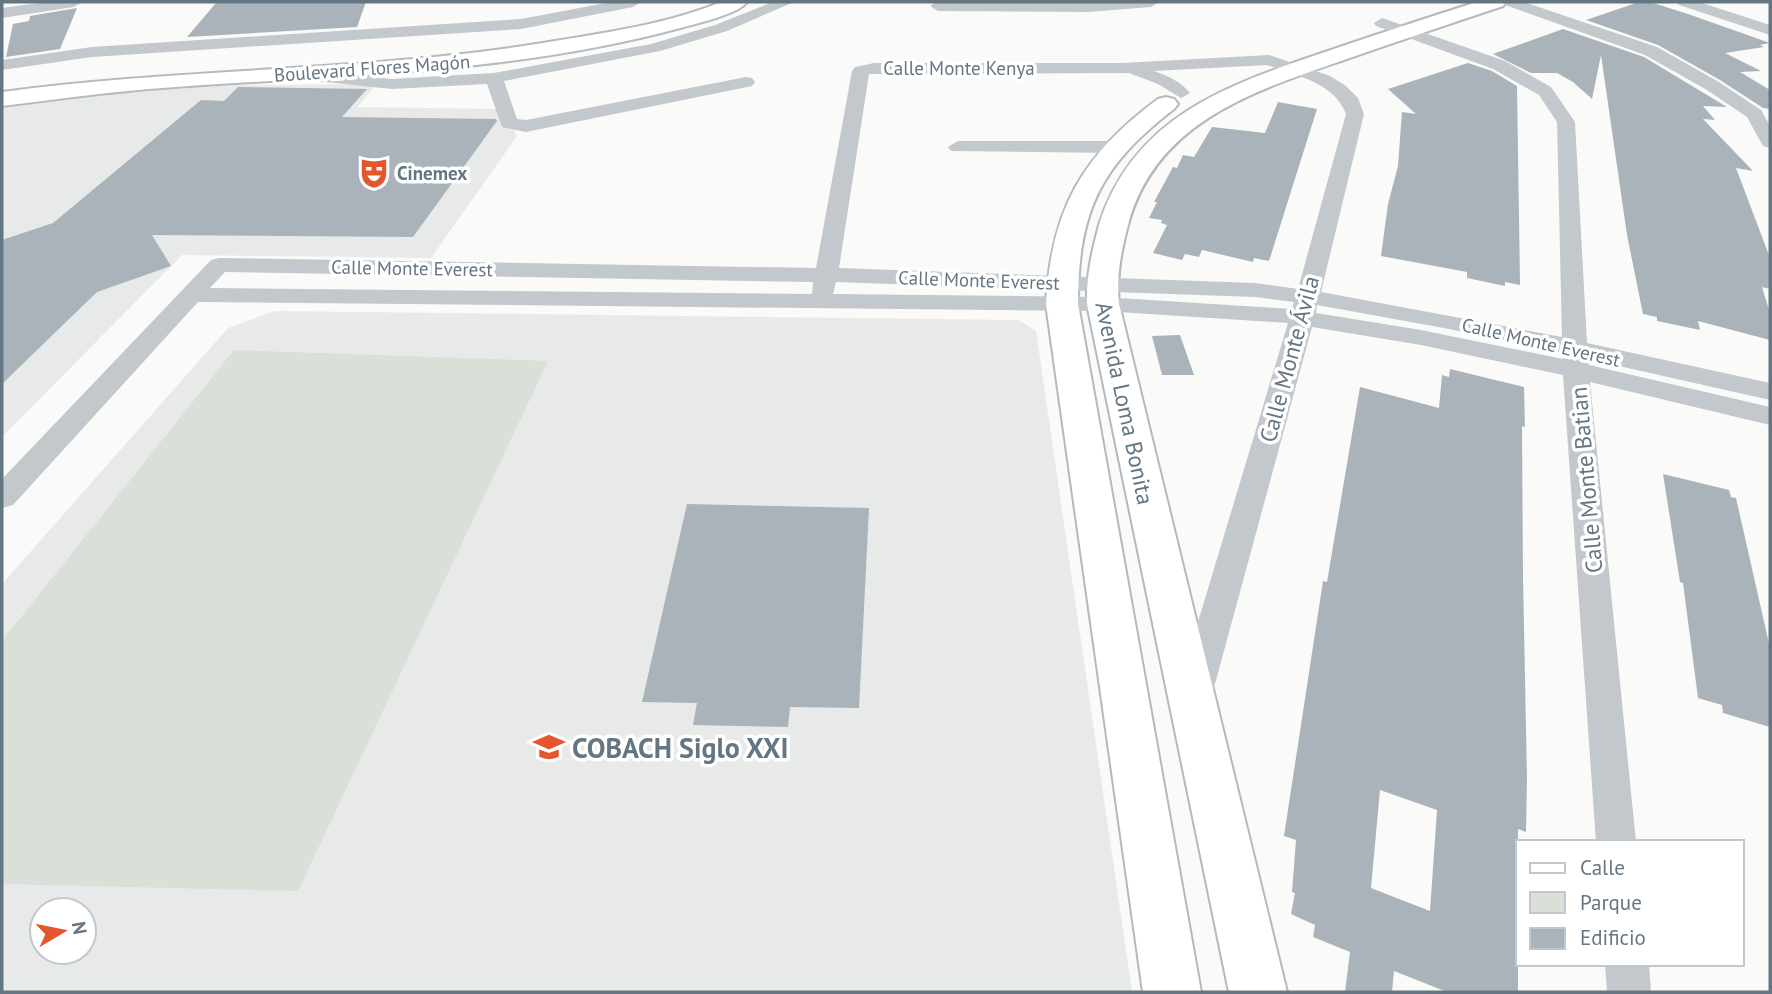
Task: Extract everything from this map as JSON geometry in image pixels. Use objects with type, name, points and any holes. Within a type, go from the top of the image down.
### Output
[{"type":"main road","name":"Boulevard Flores Magón","points":[[2,85],[191,65],[430,50],[505,41],[582,29],[645,15],[686,2]]},
{"type":"main road","name":"Boulevard Flores Magón","points":[[2,99],[153,82],[444,63],[536,52],[617,37],[737,2]]},
{"type":"main road","name":"Avenida Loma Bonita","points":[[1172,992],[1082,293],[1134,172],[1174,129],[1206,107],[1450,2]]},
{"type":"main road","name":"Avenida Loma Bonita","points":[[1258,992],[1191,706],[1082,293],[1069,231],[1078,203],[1097,167],[1154,112],[1181,93],[1269,60],[1496,2]]},
{"type":"street","points":[[2,13],[74,2]]},
{"type":"street","points":[[2,65],[92,52],[521,24],[632,2]]},
{"type":"street","points":[[296,74],[392,84],[494,78],[654,48],[721,28],[786,2]]},
{"type":"street","points":[[938,6],[1088,7],[1151,2]]},
{"type":"street","points":[[1510,2],[1651,51],[1713,86],[1754,114],[1770,142]]},
{"type":"street","points":[[1684,2],[1770,30]]},
{"type":"street","name":"Calle Monte Batian","points":[[1393,27],[1499,65],[1545,91],[1566,122],[1576,360],[1616,840]]},
{"type":"street","points":[[191,65],[206,46]]},
{"type":"street","name":"Calle Monte Kenya","points":[[821,301],[861,71],[874,68],[1123,68],[1269,60]]},
{"type":"street","name":"Calle Monte Ávila","points":[[1191,706],[1304,307],[1355,114],[1349,98],[1340,90],[1296,69],[1269,60]]},
{"type":"street","name":"Calle Monte Kenya","points":[[1123,68],[1164,80],[1181,93]]},
{"type":"street","points":[[494,78],[509,123],[526,126],[746,82]]},
{"type":"street","points":[[958,147],[1115,147]]},
{"type":"street","name":"Calle Monte Everest","points":[[2,497],[219,265],[827,275],[1082,293],[1234,311],[1304,307],[1380,330],[1770,391]]},
{"type":"street","name":"Calle Monte Everest","points":[[191,295],[821,301],[1082,293]]},
{"type":"street","name":"Calle Monte Everest","points":[[1576,360],[1770,416]]},
{"type":"street","points":[[1627,966],[1629,992]]},
{"type":"shaded area","points":[[377,84],[357,107],[504,109],[517,136],[431,258],[182,255],[2,437],[2,107],[109,93],[237,85]]},
{"type":"shaded area","name":"COBACH Siglo XXI","points":[[275,311],[1019,320],[1036,331],[1132,992],[2,992],[2,584],[228,328]]},
{"type":"green space","points":[[234,350],[548,361],[298,891],[2,884],[2,641]]},
{"type":"building","points":[[366,2],[357,27],[187,37],[216,3]]},
{"type":"building","points":[[1639,2],[1650,2],[1770,43],[1760,45],[1764,47],[1725,53],[1761,71],[1740,72],[1770,90],[1770,109],[1763,108],[1658,45],[1586,20]]},
{"type":"building","points":[[77,8],[60,49],[6,57],[13,24],[29,21],[30,16]]},
{"type":"building","points":[[1563,29],[1644,57],[1727,107],[1703,106],[1715,120],[1703,119],[1753,171],[1736,168],[1770,258],[1770,289],[1762,287],[1770,313],[1770,340],[1698,321],[1700,330],[1657,321],[1657,317],[1643,314],[1627,235],[1601,55],[1592,99],[1573,82],[1557,73],[1531,73],[1493,54]]},
{"type":"building","points":[[1468,63],[1492,71],[1517,86],[1520,285],[1505,282],[1505,286],[1467,278],[1467,272],[1381,256],[1388,204],[1398,166],[1402,112],[1416,114],[1388,89]]},
{"type":"building","points":[[238,87],[367,89],[342,117],[497,121],[413,237],[152,235],[171,266],[97,292],[2,384],[2,240],[53,223],[201,100],[224,101]]},
{"type":"building","points":[[1278,102],[1317,109],[1269,261],[1254,258],[1253,262],[1202,250],[1199,257],[1185,254],[1182,260],[1153,253],[1167,225],[1161,223],[1162,220],[1149,218],[1157,202],[1154,202],[1173,167],[1177,168],[1183,155],[1194,157],[1212,127],[1265,133]]},
{"type":"building","points":[[1180,335],[1194,375],[1162,375],[1152,336]]},
{"type":"building","points":[[1450,369],[1524,387],[1523,577],[1527,779],[1526,832],[1518,829],[1516,840],[1518,992],[1447,992],[1394,971],[1392,992],[1345,992],[1350,952],[1313,937],[1315,925],[1291,914],[1295,893],[1292,892],[1296,840],[1284,836],[1323,581],[1327,582],[1360,387],[1439,408],[1442,375],[1449,377]],"holes":[[[1380,790],[1437,810],[1430,911],[1371,888]]]},
{"type":"building","points":[[1663,474],[1729,490],[1731,497],[1736,498],[1770,648],[1770,727],[1723,713],[1722,705],[1698,698],[1683,583],[1680,582]]},
{"type":"building","points":[[687,504],[869,508],[859,708],[790,707],[788,727],[693,725],[697,703],[642,702]]},
{"type":"place","name":"Cinemex","points":[[374,173]]},
{"type":"place","name":"COBACH Siglo XXI","points":[[549,747]]}]
